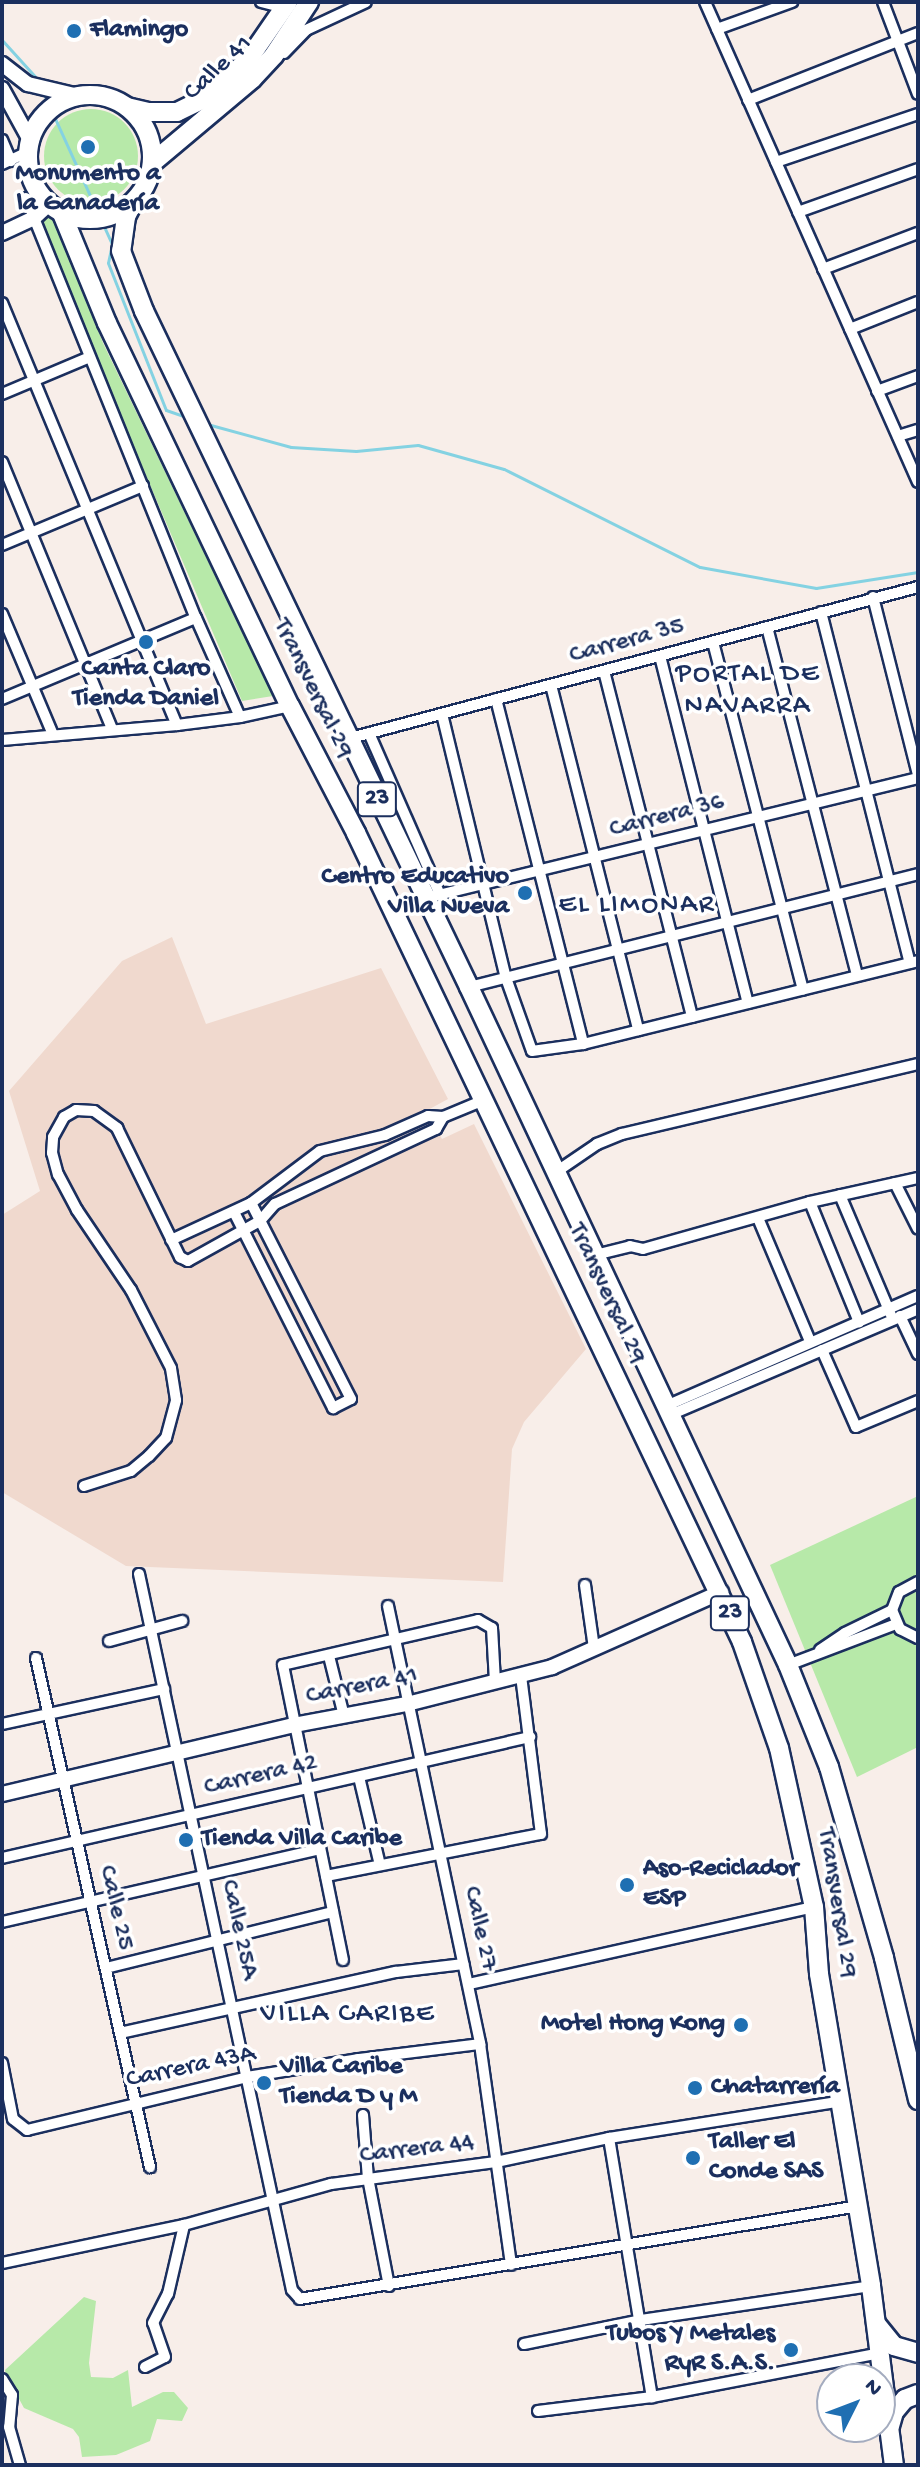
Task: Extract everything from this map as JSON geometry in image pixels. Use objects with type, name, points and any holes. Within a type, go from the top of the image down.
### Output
[{"type":"highway","name":"Calle 41","points":[[152,163],[233,96],[274,55],[309,2]]},
{"type":"highway","name":"Calle 41","points":[[127,107],[148,112],[177,112],[206,98],[248,60],[287,5]]},
{"type":"highway","points":[[29,146],[48,111],[78,96],[104,96],[127,107],[147,131],[152,163]]},
{"type":"highway","name":"23","points":[[29,146],[35,184],[55,208]]},
{"type":"highway","name":"23","points":[[134,201],[146,183],[152,163]]},
{"type":"highway","points":[[55,208],[74,217],[103,218],[134,201]]},
{"type":"highway","name":"Transversal 29","points":[[134,201],[123,232],[121,251],[127,273],[347,739],[433,897],[469,987],[788,1665],[829,1767],[884,1958],[918,2100]]},
{"type":"highway","name":"Transversal 29","points":[[55,208],[290,706],[356,833],[721,1592],[779,1748],[814,1907],[819,1974],[842,2101],[881,2363]]},
{"type":"highway","points":[[876,2323],[894,2346],[918,2353]]},
{"type":"highway","points":[[896,2410],[905,2399],[918,2394]]},
{"type":"highway","name":"Transversal 29","points":[[891,2443],[894,2465]]},
{"type":"street","points":[[261,2],[287,5]]},
{"type":"street","points":[[233,96],[252,85],[306,30],[366,2]]},
{"type":"street","points":[[705,2],[918,482]]},
{"type":"street","points":[[717,29],[792,2]]},
{"type":"street","points":[[883,2],[918,94]]},
{"type":"street","points":[[748,100],[918,33]]},
{"type":"street","points":[[2,64],[28,84],[78,96]]},
{"type":"street","points":[[2,140],[6,162],[29,146],[3,93]]},
{"type":"street","points":[[776,162],[918,114]]},
{"type":"street","points":[[798,212],[918,169]]},
{"type":"street","points":[[26,198],[196,618],[240,717]]},
{"type":"street","points":[[2,233],[55,208]]},
{"type":"street","points":[[823,269],[918,233]]},
{"type":"street","points":[[850,329],[918,302]]},
{"type":"street","points":[[2,303],[177,725]]},
{"type":"street","points":[[2,394],[90,357]]},
{"type":"street","points":[[877,391],[918,376]]},
{"type":"street","points":[[898,436],[918,430]]},
{"type":"street","points":[[2,462],[112,729]]},
{"type":"street","points":[[2,545],[143,486]]},
{"type":"street","name":"Carrera 35","points":[[347,739],[918,587]]},
{"type":"street","points":[[873,597],[918,776]]},
{"type":"street","points":[[442,714],[506,978],[532,1051],[583,1044],[914,962],[889,882],[821,612]]},
{"type":"street","points":[[2,614],[53,735]]},
{"type":"street","points":[[2,699],[196,618]]},
{"type":"street","points":[[767,627],[857,976]]},
{"type":"street","points":[[713,642],[803,990]]},
{"type":"street","points":[[660,656],[748,1003]]},
{"type":"street","points":[[604,671],[692,1017]]},
{"type":"street","points":[[551,685],[638,1030]]},
{"type":"street","points":[[496,699],[583,1044]]},
{"type":"street","points":[[2,740],[177,725],[240,717],[290,706]]},
{"type":"street","points":[[369,733],[433,897]]},
{"type":"street","name":"Carrera 36","points":[[433,897],[918,776]]},
{"type":"street","points":[[469,987],[918,874]]},
{"type":"street","points":[[556,1172],[597,1144],[622,1134],[918,1064]]},
{"type":"street","points":[[171,1240],[251,1203],[320,1151],[385,1135],[428,1116],[443,1117],[484,1100]]},
{"type":"street","points":[[84,1486],[131,1471],[149,1456],[166,1438],[176,1400],[171,1368],[131,1290],[77,1210],[58,1175],[52,1153],[53,1137],[64,1117],[76,1110],[94,1111],[117,1128],[180,1257],[188,1261],[244,1232],[260,1221],[275,1204],[436,1129],[443,1117]]},
{"type":"street","points":[[595,1255],[616,1248],[643,1249],[810,1202],[918,1178]]},
{"type":"street","points":[[895,1183],[918,1229]]},
{"type":"street","points":[[840,1195],[894,1315],[918,1354]]},
{"type":"street","points":[[810,1202],[859,1322]]},
{"type":"street","points":[[234,1212],[333,1408],[351,1399],[251,1203]]},
{"type":"street","points":[[758,1218],[810,1341]]},
{"type":"street","points":[[668,1410],[822,1350],[894,1315],[918,1296]]},
{"type":"street","points":[[287,1318],[304,1308]]},
{"type":"street","points":[[668,1410],[810,1341],[859,1322],[918,1309]]},
{"type":"street","points":[[822,1350],[856,1427],[918,1401]]},
{"type":"street","name":"Calle 25A","points":[[139,1574],[292,2290],[300,2299],[389,2286]]},
{"type":"street","points":[[788,1665],[848,1638],[892,1610],[899,1592],[918,1582]]},
{"type":"street","points":[[585,1585],[594,1648]]},
{"type":"street","name":"Carrera 41","points":[[2,1794],[294,1725],[411,1703],[552,1667],[721,1592]]},
{"type":"street","name":"Calle 27","points":[[388,1606],[469,1984],[511,2265]]},
{"type":"street","points":[[892,1610],[896,1624],[905,1634],[918,1638]]},
{"type":"street","points":[[343,1960],[283,1665],[478,1620],[492,1628],[495,1681]]},
{"type":"street","points":[[109,1641],[182,1621]]},
{"type":"street","points":[[848,1638],[896,1624]]},
{"type":"street","points":[[329,1656],[344,1716]]},
{"type":"street","name":"Calle 25","points":[[36,1658],[150,2167]]},
{"type":"street","points":[[326,1876],[538,1837],[543,1829],[521,1675]]},
{"type":"street","points":[[2,1724],[164,1689]]},
{"type":"street","name":"Carrera 42","points":[[2,1858],[530,1737]]},
{"type":"street","points":[[359,1777],[380,1865]]},
{"type":"street","points":[[2,1922],[320,1849]]},
{"type":"street","points":[[469,1984],[814,1907]]},
{"type":"street","points":[[106,1968],[333,1912]]},
{"type":"street","points":[[120,2033],[396,1972],[464,1964]]},
{"type":"street","name":"Carrera 43A","points":[[2,2063],[13,2119],[27,2130],[247,2077],[480,2044]]},
{"type":"street","name":"Carrera 44","points":[[2,2263],[184,2225],[331,2184],[496,2162],[609,2138],[842,2101]]},
{"type":"street","points":[[363,2115],[368,2178],[389,2286],[858,2206]]},
{"type":"street","points":[[609,2138],[652,2397]]},
{"type":"street","points":[[145,2367],[165,2357],[153,2323],[168,2294],[184,2225]]},
{"type":"street","points":[[524,2344],[641,2320],[871,2286]]},
{"type":"street","points":[[538,2411],[652,2397],[880,2353]]},
{"type":"street","points":[[2,2379],[12,2395],[6,2428],[20,2465]]},
{"type":"shaded area","points":[[172,937],[206,1024],[381,968],[448,1099],[426,1111],[442,1139],[474,1124],[586,1349],[524,1422],[512,1449],[503,1582],[126,1566],[2,1492],[2,1215],[40,1191],[9,1091],[122,961]]},
{"type":"green space","points":[[91,109],[109,113],[124,123],[134,138],[138,156],[134,174],[124,189],[109,199],[91,203],[73,199],[58,189],[48,174],[44,156],[48,138],[58,123],[73,113]]},
{"type":"green space","points":[[52,214],[103,343],[273,696],[242,701],[39,224]]},
{"type":"green space","points":[[918,1496],[918,1747],[857,1777],[770,1565]]},
{"type":"green space","points":[[84,2297],[96,2301],[89,2363],[91,2377],[113,2378],[128,2370],[132,2407],[163,2392],[174,2392],[188,2408],[182,2421],[157,2419],[150,2441],[116,2455],[82,2457],[79,2437],[73,2429],[24,2408],[6,2375],[5,2370]]},
{"type":"waterway","points":[[2,40],[39,81]]},
{"type":"waterway","points":[[43,92],[112,244],[108,263],[166,410],[189,418]]},
{"type":"waterway","points":[[207,424],[291,447],[356,451],[418,445],[504,469],[700,567],[816,588],[918,572]]},
{"type":"place","name":"Flamingo","points":[[74,31]]},
{"type":"place","name":"Monumento a la Ganadería","points":[[88,147]]},
{"type":"place","name":"Canta Claro Tienda Daniel","points":[[146,642]]},
{"type":"place","name":"Centro Educativo Villa Nueva","points":[[525,893]]},
{"type":"place","name":"Tienda Villa Caribe","points":[[186,1840]]},
{"type":"place","name":"Aso-Reciclador ESP","points":[[627,1885]]},
{"type":"place","name":"Motel Hong Kong","points":[[741,2025]]},
{"type":"place","name":"Villa Caribe Tienda D y M","points":[[264,2083]]},
{"type":"place","name":"Chatarrería","points":[[695,2088]]},
{"type":"place","name":"Taller El Conde SAS","points":[[693,2158]]},
{"type":"place","name":"Tubos Y Metales RyR S.A.S.","points":[[791,2350]]},
{"type":"district","name":"PORTAL DE NAVARRA","points":[[748,691]]},
{"type":"district","name":"EL LIMONAR","points":[[637,906]]},
{"type":"district","name":"VILLA CARIBE","points":[[348,2015]]}]
